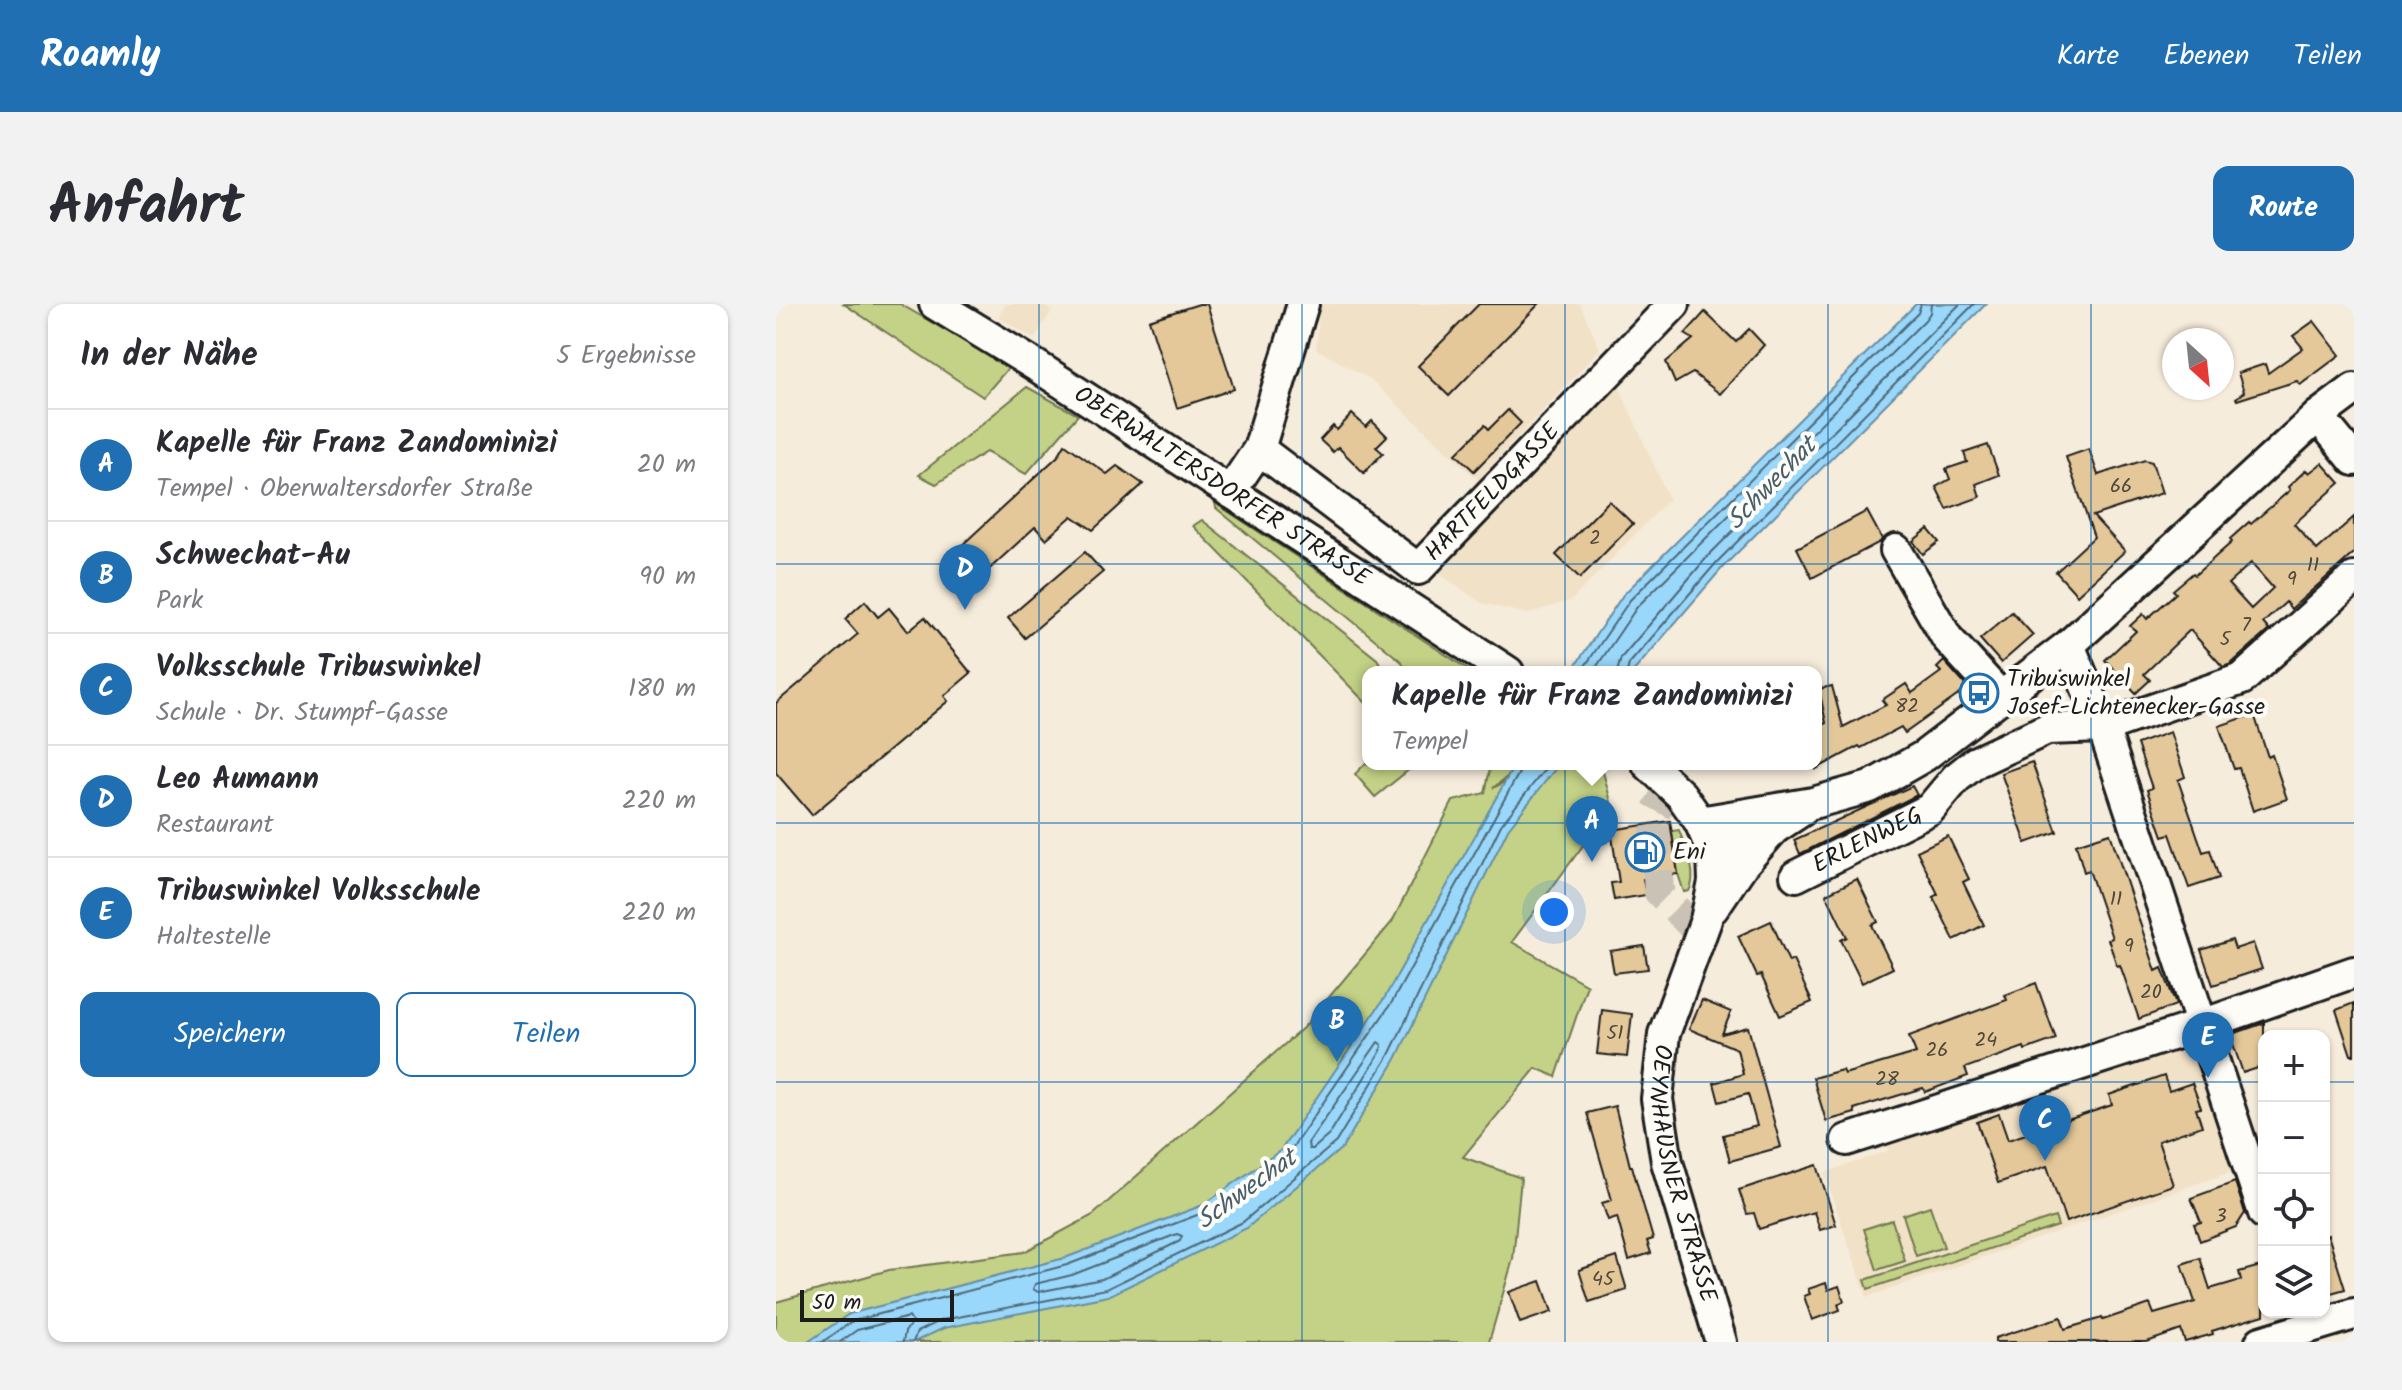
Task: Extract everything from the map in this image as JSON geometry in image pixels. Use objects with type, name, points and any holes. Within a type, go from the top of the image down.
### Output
[{"type":"street","name":"OBERWALTERSDORFER STRASSE","points":[[935,304],[1032,363],[1499,666]]},
{"type":"street","points":[[1230,492],[1259,449],[1303,304]]},
{"type":"street","name":"HARTFELDGASSE","points":[[1259,449],[1418,569],[1674,304]]},
{"type":"street","points":[[1654,770],[1681,795],[1700,822],[1813,803],[1870,787],[1924,756],[2069,645],[2318,416],[2354,389]]},
{"type":"street","points":[[2318,416],[2354,460]]},
{"type":"street","points":[[1896,550],[1947,638],[2000,696]]},
{"type":"street","name":"ERLENWEG","points":[[1796,876],[1930,809],[1956,778],[1976,762],[2047,729],[2103,727],[2242,679],[2354,578]]},
{"type":"street","points":[[2069,645],[2103,727],[2258,1195]]},
{"type":"street","points":[[1713,852],[1772,830],[1813,803]]},
{"type":"street","name":"OEYNHAUSNER STRASSE","points":[[1700,822],[1713,852],[1714,882],[1706,920],[1664,1034],[1657,1099],[1667,1162],[1721,1342]]},
{"type":"street","points":[[1706,920],[1742,865],[1772,830]]},
{"type":"street","points":[[1847,1140],[2202,1025],[2354,972]]},
{"type":"street","points":[[2261,1342],[2299,1321],[2354,1314]]},
{"type":"shaded area","points":[[1006,304],[1041,304],[1052,311],[1034,339],[998,317]]},
{"type":"shaded area","points":[[1320,304],[1580,304],[1600,349],[1478,480],[1370,379],[1316,349]]},
{"type":"shaded area","points":[[1617,382],[1669,499],[1572,600],[1527,614],[1481,603],[1437,572]]},
{"type":"shaded area","points":[[2190,1038],[2234,1171],[1867,1297],[1824,1173],[1888,1151],[1883,1137]]},
{"type":"green space","points":[[844,304],[900,304],[1009,367],[983,397]]},
{"type":"green space","points":[[1027,387],[1078,415],[1026,474],[986,452],[936,484],[919,475]]},
{"type":"green space","points":[[1215,503],[1463,666],[1404,666],[1216,508]]},
{"type":"green space","points":[[1202,520],[1377,659],[1381,666],[1362,666],[1362,699],[1193,526]]},
{"type":"green space","points":[[1362,767],[1362,770],[1409,770],[1375,797],[1355,774]]},
{"type":"green space","points":[[1490,770],[1512,770],[1493,788],[1526,770],[1603,770],[1612,806],[1512,942],[1587,985],[1556,1077],[1536,1068],[1463,1157],[1521,1178],[1513,1259],[1489,1342],[776,1342],[776,1302],[889,1270],[1024,1252],[1093,1215],[1305,1026],[1392,922],[1453,801],[1485,793]]},
{"type":"green space","points":[[1679,830],[1690,860],[1692,877],[1689,891],[1684,892],[1678,874],[1672,831]]},
{"type":"green space","points":[[1930,1206],[1944,1247],[1916,1256],[1903,1215]]},
{"type":"green space","points":[[2055,1217],[2058,1226],[1868,1289],[1865,1280]]},
{"type":"green space","points":[[1892,1220],[1905,1261],[1877,1270],[1864,1229]]},
{"type":"water","name":"Schwechat","points":[[1916,304],[1986,304],[1723,567],[1638,666],[1575,666],[1623,595]]},
{"type":"water","name":"Schwechat","points":[[1512,770],[1554,770],[1508,829],[1396,1059],[1343,1147],[1247,1228],[1108,1296],[944,1328],[914,1342],[808,1342],[849,1314],[1065,1258],[1203,1205],[1281,1150],[1385,997]]},
{"type":"building","points":[[1207,304],[1234,389],[1177,408],[1149,320]]},
{"type":"building","points":[[1479,304],[1539,304],[1449,396],[1418,366]]},
{"type":"building","points":[[1705,312],[1736,342],[1749,329],[1764,345],[1720,394],[1693,373],[1675,383],[1666,362],[1693,339],[1685,334]]},
{"type":"building","points":[[2314,321],[2340,355],[2300,385],[2297,381],[2237,400],[2244,392],[2238,373],[2265,364],[2268,373],[2303,348],[2293,336]]},
{"type":"building","points":[[1508,410],[1521,423],[1474,471],[1456,454],[1485,425],[1489,429]]},
{"type":"building","points":[[1352,414],[1366,427],[1372,421],[1387,436],[1376,447],[1383,453],[1364,473],[1338,447],[1333,452],[1320,440],[1333,426],[1337,430]]},
{"type":"building","points":[[1065,444],[1107,474],[1117,466],[1143,484],[1093,530],[1072,516],[1046,539],[1035,527],[984,574],[959,548],[1058,456]]},
{"type":"building","points":[[1988,445],[1999,475],[1976,484],[1980,497],[1947,509],[1936,487],[1950,479],[1946,469],[1967,462],[1964,453]]},
{"type":"building","points":[[2089,449],[2098,475],[2145,460],[2152,462],[2162,493],[2093,516],[2125,551],[2077,595],[2056,572],[2094,537],[2066,457]]},
{"type":"building","points":[[2322,463],[2340,483],[2294,524],[2317,550],[2354,517],[2354,553],[2291,609],[2286,602],[2263,623],[2269,630],[2231,664],[2223,667],[2190,630],[2144,674],[2150,680],[2136,693],[2105,660],[2136,631],[2130,626],[2143,614],[2147,619],[2176,593],[2173,590],[2193,573],[2195,575],[2249,522],[2251,524],[2290,490],[2288,487],[2306,470],[2309,473]],"holes":[[[2251,563],[2273,588],[2251,609],[2228,584]]]},
{"type":"building","points":[[1609,501],[1633,524],[1580,578],[1556,555]]},
{"type":"building","points":[[1867,511],[1882,539],[1880,542],[1812,578],[1797,548]]},
{"type":"building","points":[[1928,529],[1939,542],[1923,554],[1913,541]]},
{"type":"building","points":[[1085,552],[1103,572],[1025,638],[1008,618]]},
{"type":"building","points":[[865,601],[878,617],[889,608],[908,631],[925,617],[971,673],[944,696],[948,701],[812,815],[776,773],[776,703],[858,634],[845,619]]},
{"type":"building","points":[[2012,612],[2033,635],[2001,663],[1980,639]]},
{"type":"building","points":[[1944,661],[1968,688],[1905,733],[1901,727],[1822,766],[1822,725],[1826,723],[1822,688],[1832,686],[1843,727],[1886,705],[1882,700],[1906,684],[1912,693],[1941,672],[1937,668]]},
{"type":"building","points":[[2254,714],[2268,757],[2272,755],[2287,799],[2253,811],[2239,768],[2234,769],[2219,726]]},
{"type":"building","points":[[2170,732],[2185,777],[2178,780],[2203,852],[2210,850],[2219,878],[2189,888],[2170,834],[2163,836],[2147,790],[2152,788],[2137,744]]},
{"type":"building","points":[[2032,762],[2057,832],[2026,843],[2001,773]]},
{"type":"building","points":[[1912,786],[1917,795],[1800,854],[1794,840]]},
{"type":"building","name":"Eni","points":[[1670,821],[1678,874],[1643,879],[1646,895],[1614,900],[1611,883],[1619,882],[1611,830]]},
{"type":"building","points":[[2110,833],[2156,971],[2162,968],[2176,1005],[2139,1019],[2120,965],[2117,966],[2108,939],[2112,938],[2089,870],[2084,872],[2076,844]]},
{"type":"building","points":[[1948,836],[1969,879],[1963,882],[1984,925],[1954,940],[1933,897],[1938,894],[1917,851]]},
{"type":"building","points":[[1857,879],[1878,922],[1872,925],[1893,968],[1862,983],[1841,940],[1847,937],[1826,894]]},
{"type":"building","points":[[1771,921],[1789,962],[1793,960],[1812,1002],[1780,1016],[1738,936]]},
{"type":"building","points":[[2232,940],[2235,949],[2253,943],[2262,969],[2213,985],[2201,950]]},
{"type":"building","points":[[1644,946],[1648,969],[1614,973],[1610,951]]},
{"type":"building","points":[[2036,983],[2056,1039],[1965,1068],[1968,1076],[1925,1092],[1923,1088],[1826,1121],[1813,1078],[1842,1070],[1844,1074],[1916,1053],[1909,1036],[2007,1000],[2005,995]]},
{"type":"building","points":[[1702,1000],[1731,1012],[1722,1034],[1748,1027],[1781,1147],[1730,1161],[1723,1135],[1757,1126],[1748,1094],[1719,1102],[1714,1083],[1743,1074],[1737,1049],[1689,1029]]},
{"type":"building","points":[[2354,1003],[2354,1055],[2351,1055],[2336,1010]]},
{"type":"building","points":[[1602,1010],[1632,1014],[1627,1057],[1597,1054]]},
{"type":"building","points":[[2264,1023],[2264,1030],[2258,1030],[2258,1068],[2243,1073],[2230,1035]]},
{"type":"building","points":[[2164,1076],[2169,1091],[2192,1083],[2201,1108],[2196,1109],[2202,1126],[2158,1141],[2173,1185],[2066,1222],[2047,1166],[1998,1183],[1977,1122],[1999,1114],[2008,1140],[2112,1105],[2109,1095]]},
{"type":"building","points":[[1615,1106],[1653,1239],[1647,1241],[1651,1253],[1629,1260],[1617,1217],[1608,1220],[1602,1203],[1612,1200],[1587,1113]]},
{"type":"building","points":[[1817,1165],[1836,1225],[1820,1230],[1814,1212],[1759,1229],[1754,1213],[1747,1214],[1739,1190]]},
{"type":"building","points":[[2235,1182],[2245,1213],[2236,1227],[2200,1241],[2194,1224],[2201,1222],[2191,1198]]},
{"type":"building","points":[[2330,1241],[2345,1289],[2330,1293]]},
{"type":"building","points":[[1617,1257],[1627,1290],[1589,1302],[1579,1270]]},
{"type":"building","points":[[2200,1258],[2210,1289],[2241,1280],[2239,1272],[2258,1267],[2258,1317],[2185,1342],[2181,1330],[2147,1342],[1995,1342],[1995,1338],[2061,1317],[2065,1329],[2150,1304],[2154,1314],[2195,1302],[2182,1264]]},
{"type":"building","points":[[1541,1281],[1552,1312],[1520,1323],[1509,1292]]},
{"type":"building","points":[[1826,1283],[1828,1290],[1839,1286],[1844,1301],[1838,1304],[1840,1310],[1812,1320],[1804,1296],[1810,1294],[1808,1289]]},
{"type":"tunnel","points":[[1671,785],[1654,815],[1659,892],[1700,934]]},
{"type":"place","name":"Leo Aumann","points":[[965,610]]},
{"type":"place","name":"Tribuswinkel Josef-Lichtenecker-Gasse","points":[[1979,693]]},
{"type":"place","name":"Eni","points":[[1645,852]]},
{"type":"place","name":"Kapelle für Franz Zandominizi","points":[[1592,862]]},
{"type":"place","name":"Schwechat-Au","points":[[1337,1062]]},
{"type":"place","name":"Tribuswinkel Volksschule","points":[[2208,1078]]},
{"type":"place","name":"Volksschule Tribuswinkel","points":[[2045,1161]]}]
